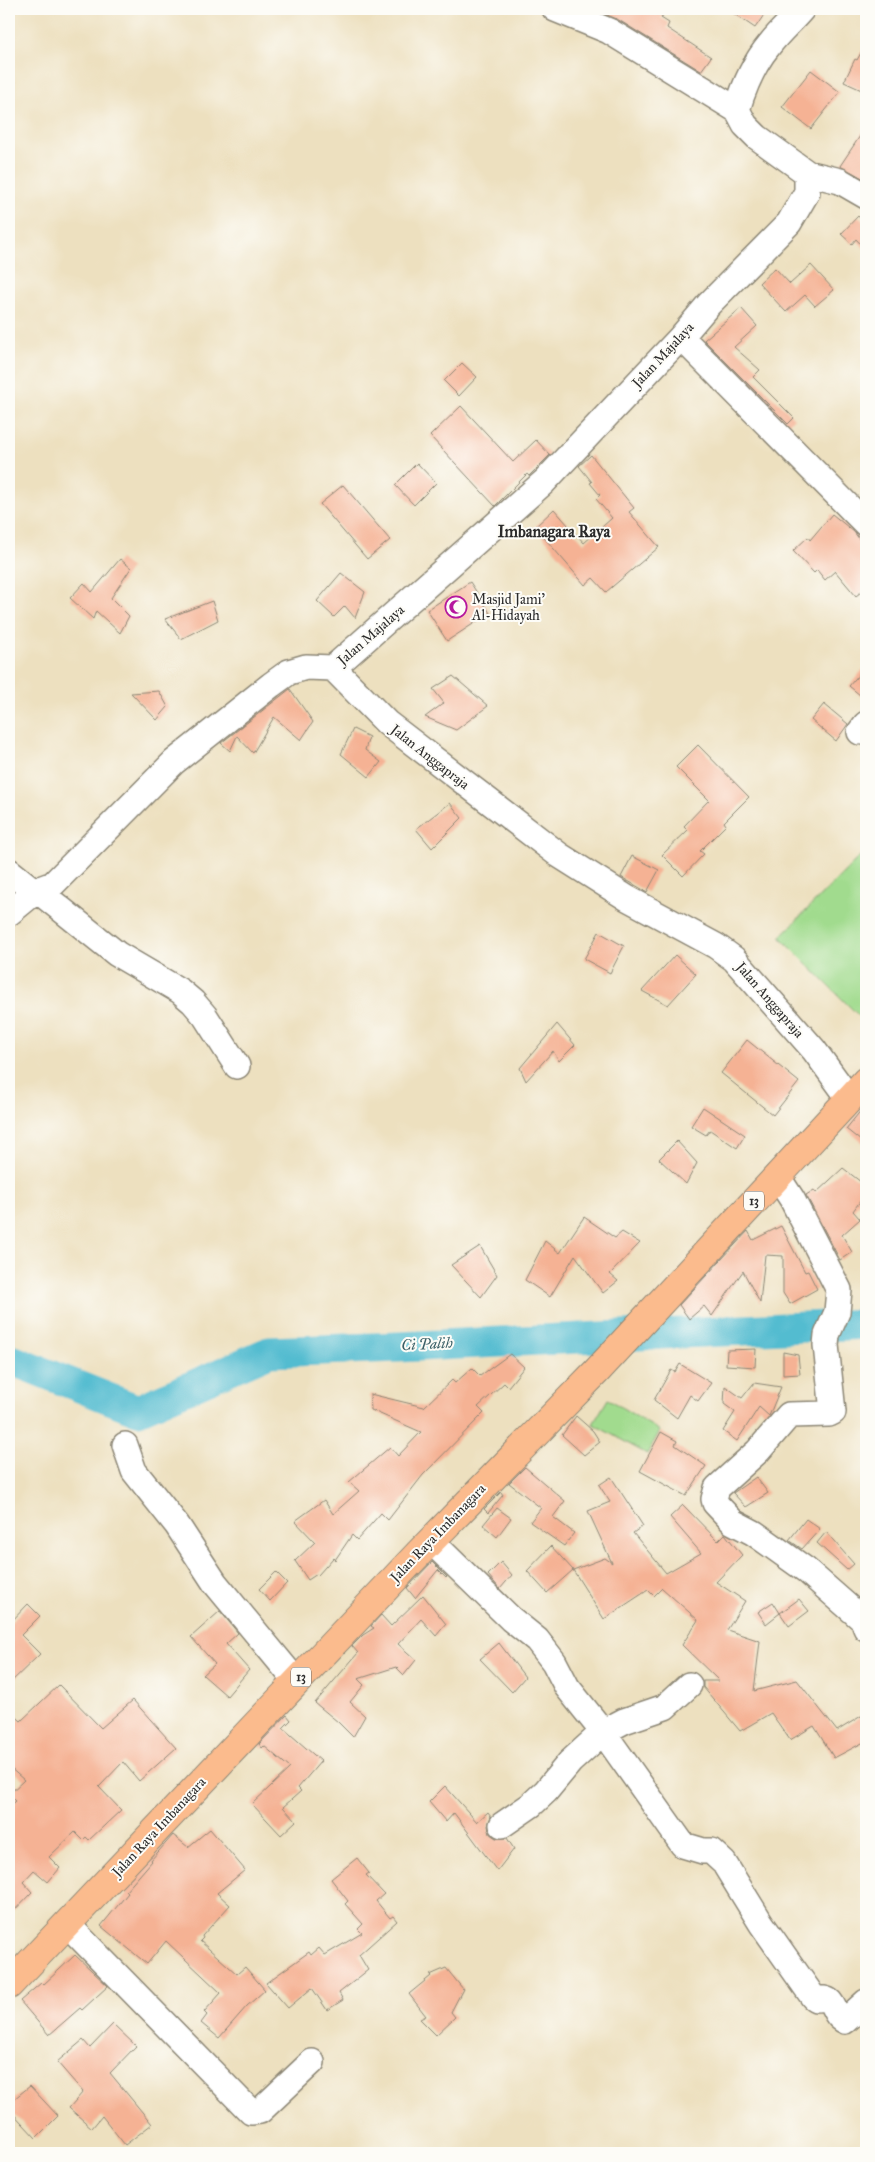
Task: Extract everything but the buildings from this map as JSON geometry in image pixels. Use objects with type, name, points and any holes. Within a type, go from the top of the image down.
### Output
[{"type":"highway","name":"Jalan Raya Imbanagara","points":[[9,1985],[296,1681],[596,1372],[858,1090]]},
{"type":"street","points":[[555,9],[609,30],[738,110],[745,125],[757,137],[807,173],[840,181],[866,196]]},
{"type":"street","points":[[738,110],[747,83],[758,61],[770,44],[802,9]]},
{"type":"street","name":"Jalan Majalaya","points":[[334,668],[544,482],[681,338],[709,304],[789,223],[807,192],[807,173]]},
{"type":"street","points":[[681,338],[866,524]]},
{"type":"street","points":[[9,913],[37,890],[44,889],[60,879],[174,762],[271,685],[289,672],[306,667],[334,668]]},
{"type":"street","name":"Jalan Anggapraja","points":[[334,668],[387,723],[559,855],[627,898],[716,946],[734,959],[814,1050],[858,1090]]},
{"type":"street","points":[[9,871],[29,887],[37,890],[116,954],[180,991],[193,1002],[205,1016],[237,1066]]},
{"type":"street","points":[[777,1176],[792,1199],[837,1282],[839,1290],[836,1312],[826,1335],[833,1412],[829,1414],[789,1416],[758,1451],[718,1488],[714,1499],[715,1503],[733,1522],[754,1533],[806,1570],[863,1620],[866,1628]]},
{"type":"street","points":[[125,1445],[134,1471],[177,1525],[215,1583],[296,1681]]},
{"type":"street","points":[[431,1541],[511,1619],[537,1640],[554,1662],[567,1687],[603,1732],[683,1845],[703,1851],[711,1851],[724,1863],[761,1923],[813,1997],[830,2000],[838,2016],[844,2020],[866,2002]]},
{"type":"street","points":[[502,1826],[546,1791],[570,1762],[603,1732],[624,1721],[665,1707],[689,1684]]},
{"type":"street","points":[[67,1924],[251,2112],[260,2111],[312,2062]]},
{"type":"green space","points":[[866,850],[866,1023],[780,937]]},
{"type":"green space","points":[[608,1399],[660,1431],[647,1454],[593,1424]]},
{"type":"waterway","name":"Ci Palih","points":[[9,1359],[138,1410],[269,1352],[866,1324]]},
{"type":"place","name":"Masjid Jami' Al-Hidayah","points":[[456,607]]},
{"type":"district","name":"Imbanagara Raya","points":[[554,531]]}]
